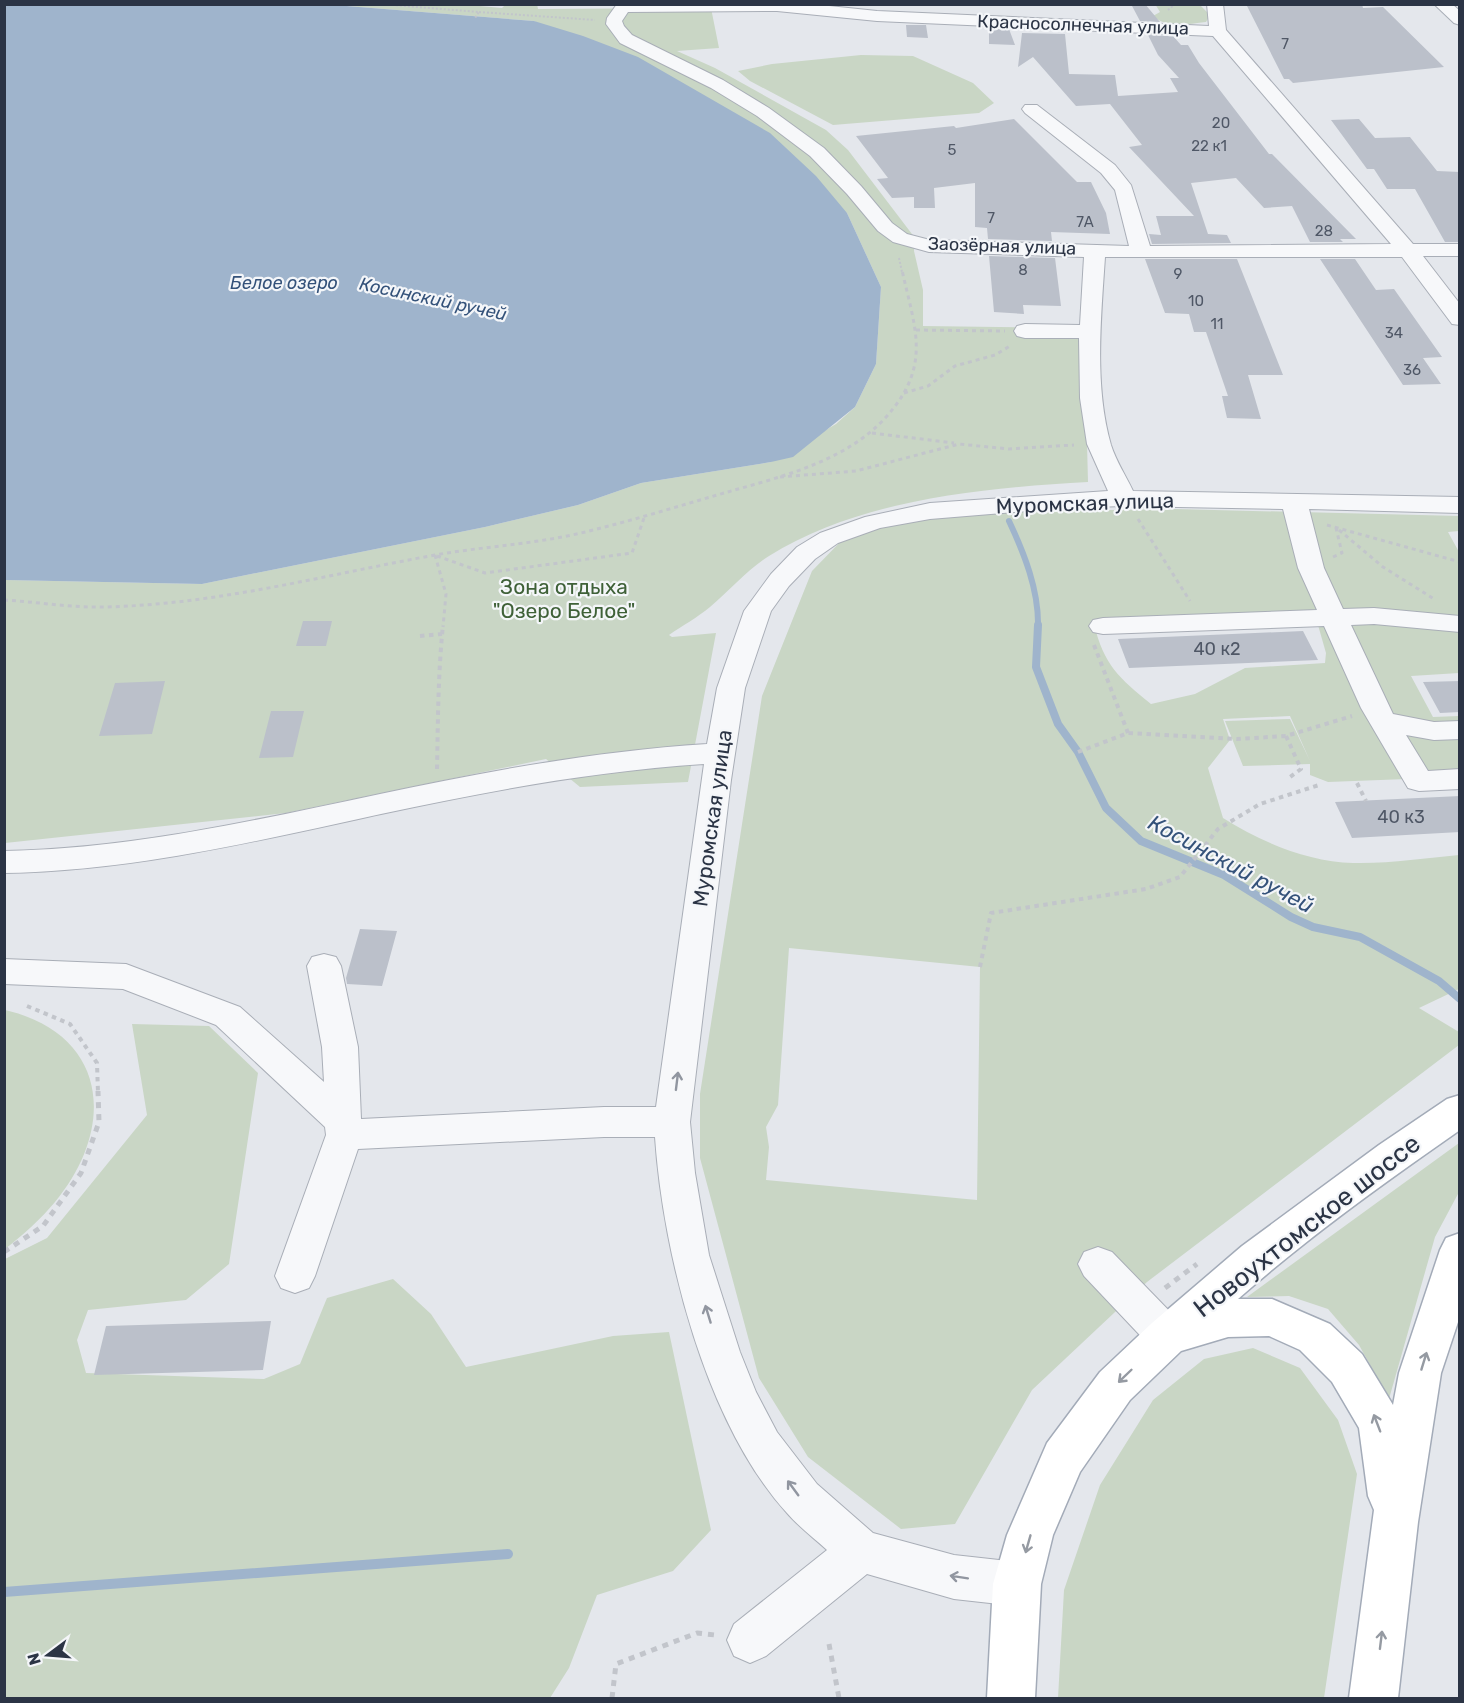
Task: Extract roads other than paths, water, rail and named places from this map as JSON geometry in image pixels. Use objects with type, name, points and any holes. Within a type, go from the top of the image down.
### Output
[{"type":"main road","name":"Новоухтомское шоссе","points":[[1011,1698],[1017,1584],[1030,1535],[1063,1458],[1115,1386],[1167,1336],[1256,1258],[1393,1156],[1460,1110]]},
{"type":"main road","points":[[1374,1698],[1395,1522],[1420,1373],[1454,1261],[1460,1250]]},
{"type":"main road","points":[[1167,1336],[1228,1318],[1272,1317],[1315,1337],[1347,1368],[1380,1424],[1395,1522]]},
{"type":"street","name":"Красносолнечная улица","points":[[1215,4],[1218,31],[1408,251],[1460,319]]},
{"type":"street","points":[[1442,4],[1460,20]]},
{"type":"street","name":"Красносолнечная улица","points":[[621,11],[777,6],[878,16],[1218,31]]},
{"type":"street","name":"Заозёрная улица","points":[[621,11],[616,29],[626,39],[717,84],[763,112],[817,152],[854,190],[885,227],[900,238],[930,246],[1141,252],[1460,250]]},
{"type":"street","points":[[1032,109],[1108,169],[1124,189],[1141,252]]},
{"type":"street","points":[[1095,250],[1091,332],[1094,417],[1105,462],[1124,498]]},
{"type":"street","points":[[1020,336],[1091,332]]},
{"type":"street","name":"Муромская улица","points":[[1017,1584],[954,1577],[861,1551],[802,1499],[762,1446],[738,1399],[720,1352],[690,1255],[676,1173],[672,1122],[720,753],[731,688],[758,611],[780,580],[799,560],[829,538],[874,522],[930,511],[1063,500],[1124,498],[1296,510],[1460,506]]},
{"type":"street","points":[[1296,510],[1311,568],[1379,715],[1419,781],[1460,779]]},
{"type":"street","points":[[1103,626],[1374,616],[1460,624]]},
{"type":"street","points":[[1379,715],[1434,731],[1460,730]]},
{"type":"street","points":[[4,862],[36,862],[133,852],[240,834],[436,792],[598,764],[720,753]]},
{"type":"street","points":[[295,1276],[343,1128],[340,1047],[324,966]]},
{"type":"street","points":[[4,970],[126,977],[228,1016],[343,1128],[672,1122]]},
{"type":"street","points":[[1098,1264],[1167,1336]]},
{"type":"street","points":[[750,1640],[861,1551]]},
{"type":"water","name":"Белое озеро","points":[[5,4],[334,5],[534,21],[583,36],[638,57],[770,133],[816,176],[847,213],[881,287],[876,364],[855,407],[793,457],[641,483],[578,505],[485,527],[202,584],[5,580]]},
{"type":"waterway","name":"Косинский ручей","points":[[1009,521],[1025,559],[1033,586],[1038,625]]},
{"type":"waterway","name":"Косинский ручей","points":[[1038,625],[1036,667],[1058,724],[1078,752],[1106,808],[1141,841],[1224,875],[1291,917],[1313,927],[1360,937],[1439,981],[1460,999]]},
{"type":"waterway","points":[[4,1592],[508,1554]]},
{"type":"park label","name":"Зона отдыха \"Озеро Белое\"","points":[[564,598]]}]
